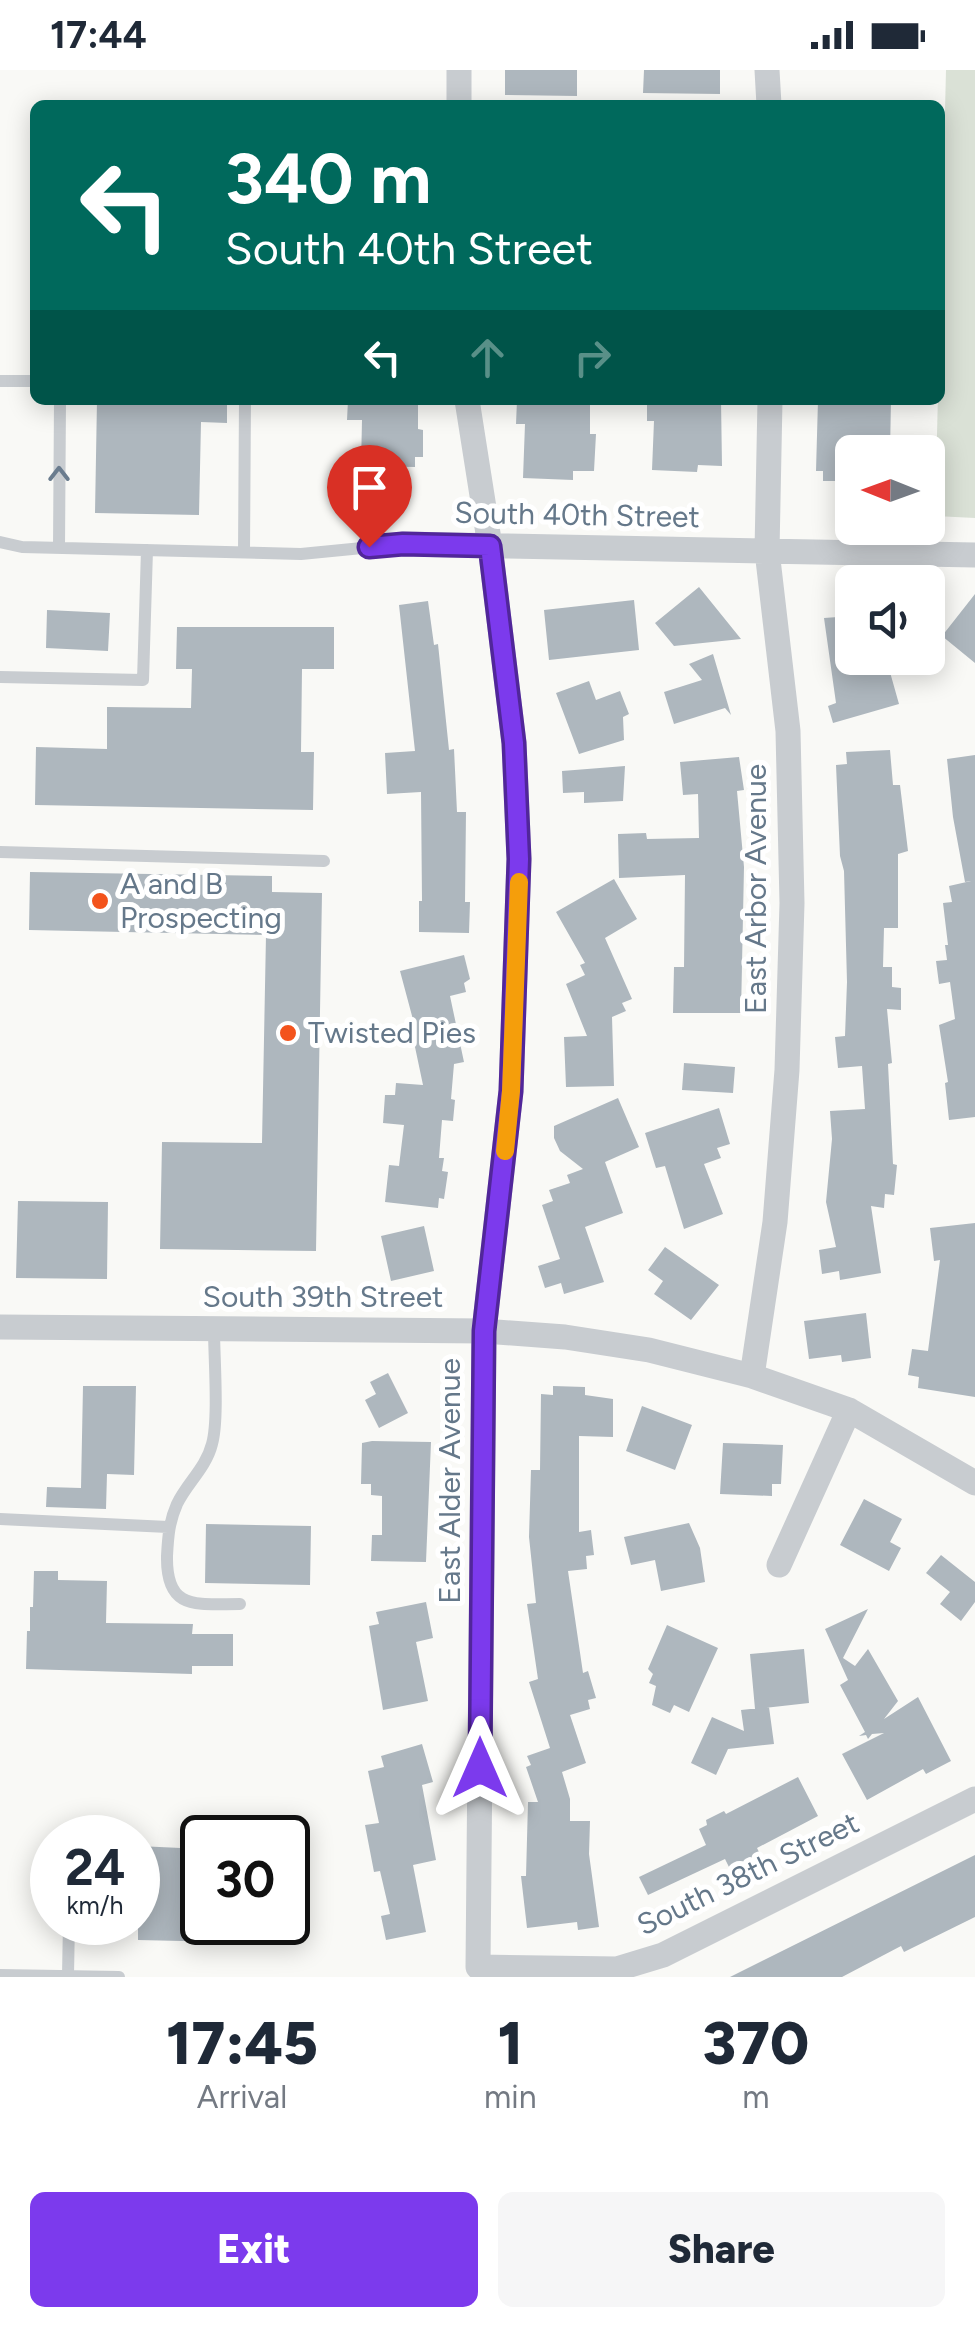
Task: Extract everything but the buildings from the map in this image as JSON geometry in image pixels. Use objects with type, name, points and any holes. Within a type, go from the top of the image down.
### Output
[{"type":"street","points":[[459,100],[460,70]]},
{"type":"street","points":[[767,70],[769,100]]},
{"type":"street","name":"East Alder Avenue","points":[[468,405],[514,743],[519,859],[511,1091],[484,1331],[490,1970]]},
{"type":"street","name":"East Arbor Avenue","points":[[752,1376],[775,1222],[787,1070],[792,903],[788,731],[767,551],[770,405]]},
{"type":"street","name":"South 40th Street","points":[[403,544],[975,555]]},
{"type":"street","name":"South 39th Street","points":[[0,1327],[484,1331],[565,1337],[650,1350],[752,1376],[849,1410],[975,1483]]},
{"type":"street","points":[[779,1566],[849,1410]]},
{"type":"street","name":"South 38th Street","points":[[490,1970],[617,1969],[663,1955],[975,1799]]},
{"type":"lane","points":[[0,381],[30,381]]},
{"type":"lane","points":[[59,548],[60,405]]},
{"type":"lane","points":[[244,552],[245,405]]},
{"type":"lane","name":"South 40th Street","points":[[0,542],[22,548],[301,554],[403,544]]},
{"type":"lane","points":[[0,678],[144,680],[147,550]]},
{"type":"lane","points":[[0,852],[324,860]]},
{"type":"lane","points":[[214,1329],[213,1442],[168,1527],[167,1578],[176,1596],[197,1604],[240,1604]]},
{"type":"lane","points":[[0,1519],[168,1527]]},
{"type":"lane","points":[[68,1975],[69,1945]]},
{"type":"lane","points":[[0,1975],[119,1977]]},
{"type":"shaded area","points":[[946,70],[975,70],[975,518],[945,516],[945,435],[937,435],[938,405],[945,405]]},
{"type":"slow traffic","points":[[505,1151],[519,882]]},
{"type":"place","name":"A and B Prospecting","points":[[100,901]]},
{"type":"place","name":"Twisted Pies","points":[[288,1033]]},
{"type":"route","points":[[369,547],[490,546],[514,743],[519,859],[511,1091],[484,1331],[480,1768]]}]
